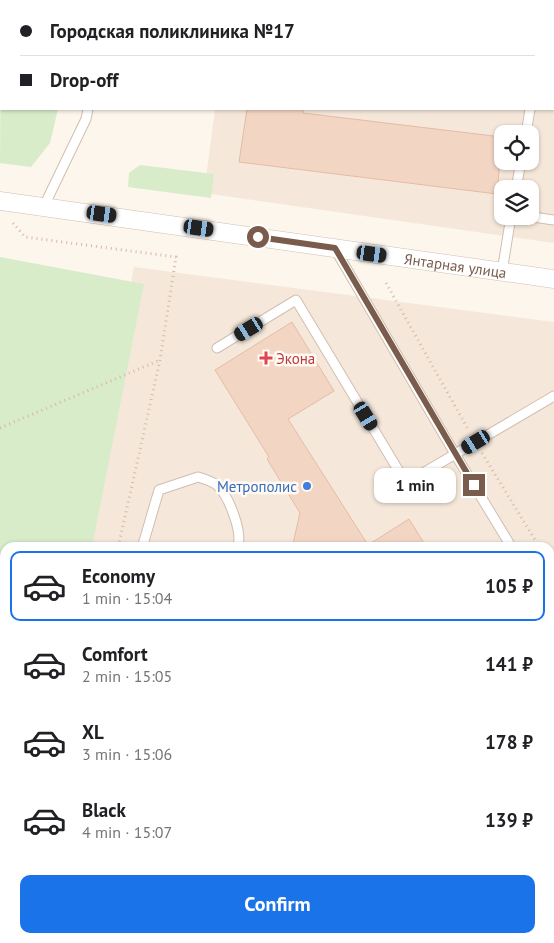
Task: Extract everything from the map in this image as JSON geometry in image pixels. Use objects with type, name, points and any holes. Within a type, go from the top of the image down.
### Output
[{"type":"street","name":"Янтарная улица","points":[[0,201],[554,280]]},
{"type":"lane","points":[[44,206],[86,119],[88,110]]},
{"type":"lane","points":[[527,125],[530,110]]},
{"type":"lane","points":[[539,218],[554,220]]},
{"type":"lane","points":[[502,272],[510,225]]},
{"type":"lane","points":[[335,248],[508,542]]},
{"type":"lane","points":[[217,348],[296,300],[406,483],[554,396]]},
{"type":"lane","points":[[144,542],[159,490],[198,476],[219,486],[234,512],[240,542]]},
{"type":"path","points":[[8,218],[26,237],[176,257],[160,360],[119,542]]},
{"type":"path","points":[[386,283],[476,442],[536,542]]},
{"type":"path","points":[[0,428],[160,360]]},
{"type":"shaded area","points":[[215,110],[554,110],[554,243],[204,193]]},
{"type":"shaded area","points":[[134,267],[554,322],[554,542],[84,542]]},
{"type":"green space","points":[[0,110],[58,110],[50,143],[31,167],[0,163]]},
{"type":"green space","points":[[140,165],[214,174],[211,198],[128,187],[129,173]]},
{"type":"green space","points":[[0,257],[144,284],[93,542],[0,542]]},
{"type":"building","points":[[247,110],[303,110],[303,113],[494,136],[494,170],[499,170],[498,180],[494,180],[494,194],[239,162]]},
{"type":"building","points":[[292,322],[334,391],[288,419],[366,542],[293,542],[300,513],[267,459],[269,457],[215,370]]},
{"type":"building","points":[[409,519],[423,542],[373,542]]},
{"type":"place","name":"Экона","points":[[266,358]]},
{"type":"place","name":"Метрополис","points":[[307,486]]},
{"type":"route","points":[[258,237],[335,248],[474,485]]}]
